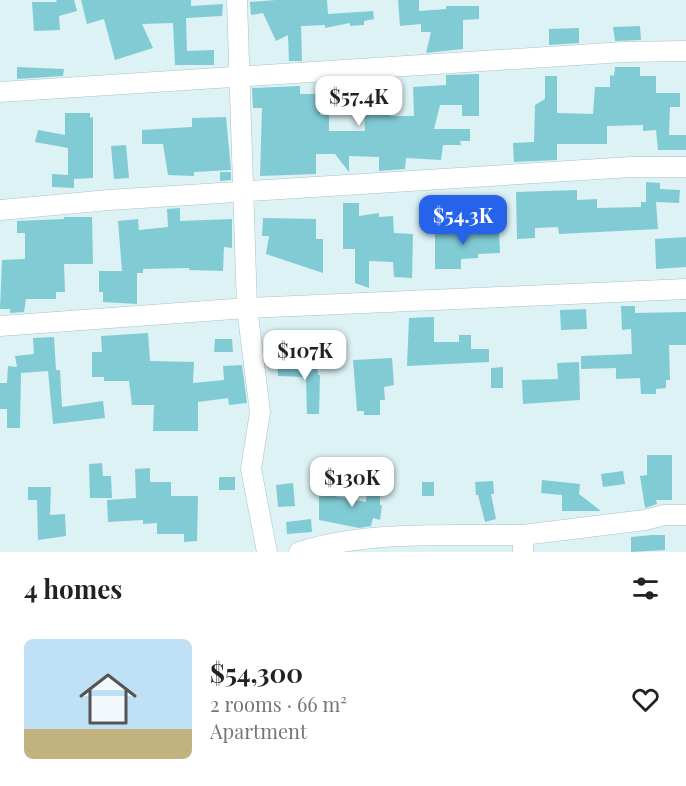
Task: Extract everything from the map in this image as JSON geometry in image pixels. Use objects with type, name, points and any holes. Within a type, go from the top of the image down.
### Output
[{"type":"street","points":[[237,0],[247,308],[260,412],[251,469],[267,552]]},
{"type":"street","points":[[0,92],[624,52],[686,51]]},
{"type":"street","points":[[0,210],[109,200],[631,167],[686,166]]},
{"type":"street","points":[[0,326],[247,308],[686,289]]},
{"type":"street","points":[[299,552],[327,544],[412,536],[523,544],[664,515],[686,515]]},
{"type":"building","points":[[56,0],[74,0],[77,11],[59,16],[60,30],[34,31],[32,2],[57,2]]},
{"type":"building","points":[[81,0],[191,0],[191,6],[223,4],[222,16],[186,18],[187,51],[214,50],[214,65],[175,65],[173,23],[142,24],[153,48],[115,60],[104,19],[87,24]]},
{"type":"building","points":[[327,0],[328,14],[373,11],[374,19],[364,21],[364,25],[350,26],[350,23],[325,28],[325,25],[301,26],[302,61],[289,61],[288,35],[276,41],[263,13],[251,15],[250,2]]},
{"type":"building","points":[[398,0],[419,0],[419,11],[446,9],[446,6],[479,6],[479,19],[463,20],[463,49],[426,53],[431,32],[421,32],[421,24],[400,26]]},
{"type":"building","points":[[640,26],[641,40],[615,41],[613,27]]},
{"type":"building","points":[[579,28],[579,43],[549,45],[549,29]]},
{"type":"building","points":[[17,67],[64,69],[63,76],[17,79]]},
{"type":"building","points":[[615,67],[640,67],[640,76],[656,76],[656,93],[680,93],[680,107],[670,107],[669,135],[686,135],[686,150],[658,150],[656,130],[643,131],[643,125],[607,126],[607,144],[557,144],[557,160],[514,162],[513,143],[534,142],[535,105],[545,99],[545,76],[557,76],[557,113],[593,114],[595,87],[610,87],[610,75],[614,76]]},
{"type":"building","points":[[479,74],[479,116],[462,116],[462,105],[440,105],[434,129],[470,129],[470,141],[460,141],[461,145],[443,145],[441,160],[406,158],[405,169],[379,171],[379,157],[349,156],[349,172],[335,154],[316,154],[316,174],[260,176],[262,108],[253,108],[252,88],[300,86],[300,94],[320,94],[320,115],[329,115],[329,131],[365,131],[363,88],[370,88],[369,80],[388,80],[390,116],[414,116],[413,87],[446,85],[446,75]]},
{"type":"building","points":[[65,113],[90,113],[90,118],[93,117],[93,178],[74,179],[74,188],[52,187],[52,174],[68,175],[68,148],[35,142],[38,130],[65,135]]},
{"type":"building","points":[[226,117],[231,170],[194,172],[194,176],[168,175],[163,144],[142,144],[142,130],[192,127],[192,118]]},
{"type":"building","points":[[126,145],[129,178],[114,179],[111,146]]},
{"type":"building","points":[[220,172],[231,172],[231,180],[220,181]]},
{"type":"building","points":[[646,182],[660,183],[660,189],[680,190],[679,203],[656,202],[658,229],[559,234],[558,227],[535,228],[535,238],[517,239],[516,192],[577,190],[577,200],[597,199],[597,208],[641,207],[641,202],[646,202]]},
{"type":"building","points":[[343,203],[359,203],[359,216],[379,213],[379,217],[393,216],[394,233],[413,234],[412,278],[394,277],[393,262],[369,261],[369,288],[355,283],[355,249],[343,249]]},
{"type":"building","points":[[180,208],[180,221],[232,219],[232,248],[224,247],[223,271],[189,270],[189,268],[143,269],[143,273],[137,273],[137,304],[103,302],[103,292],[99,292],[99,271],[122,271],[118,221],[138,219],[139,230],[168,227],[167,209]]},
{"type":"building","points":[[64,217],[92,217],[93,264],[64,264],[65,292],[56,292],[56,299],[26,299],[24,312],[10,313],[10,309],[0,309],[2,260],[25,259],[25,233],[17,233],[17,221],[64,219]]},
{"type":"building","points":[[263,218],[316,219],[316,239],[323,239],[323,273],[266,254],[269,236],[262,236]]},
{"type":"building","points":[[435,229],[499,231],[500,253],[478,254],[478,258],[461,259],[461,269],[435,269]]},
{"type":"building","points":[[686,237],[686,267],[656,269],[655,239]]},
{"type":"building","points":[[621,306],[635,306],[635,313],[686,312],[686,345],[669,345],[670,380],[666,380],[666,388],[656,389],[656,394],[641,394],[640,378],[616,379],[616,368],[581,369],[581,356],[632,354],[631,329],[622,330]]},
{"type":"building","points":[[586,309],[587,329],[561,330],[560,310]]},
{"type":"building","points":[[434,317],[434,342],[459,342],[459,335],[471,335],[471,349],[489,349],[489,362],[407,366],[409,318]]},
{"type":"building","points":[[148,333],[150,361],[194,362],[193,383],[224,380],[223,366],[242,365],[247,403],[229,405],[228,398],[198,402],[198,431],[153,431],[154,405],[132,405],[129,381],[104,381],[104,377],[92,377],[92,352],[102,352],[101,336]]},
{"type":"building","points":[[54,337],[56,370],[60,370],[62,407],[103,401],[105,418],[53,424],[48,371],[21,373],[20,428],[7,428],[7,409],[0,409],[0,383],[7,383],[8,366],[17,367],[15,356],[34,354],[33,338]]},
{"type":"building","points":[[215,339],[232,339],[233,352],[214,352]]},
{"type":"building","points":[[392,358],[394,385],[384,387],[385,400],[380,400],[380,415],[364,415],[364,411],[357,411],[353,360]]},
{"type":"building","points":[[317,361],[318,375],[320,375],[319,414],[307,414],[306,377],[278,376],[278,363]]},
{"type":"building","points":[[579,362],[580,400],[523,404],[522,380],[558,379],[557,363]]},
{"type":"building","points":[[503,367],[503,388],[491,388],[491,368]]},
{"type":"building","points":[[647,455],[672,455],[672,500],[656,500],[657,504],[645,508],[640,476],[647,475]]},
{"type":"building","points":[[102,463],[103,476],[111,476],[112,498],[90,498],[89,464]]},
{"type":"building","points":[[150,468],[150,482],[171,482],[171,496],[198,496],[197,541],[184,542],[184,534],[157,534],[157,523],[143,524],[143,520],[108,522],[107,500],[136,498],[135,469]]},
{"type":"building","points":[[623,471],[625,484],[603,487],[601,474]]},
{"type":"building","points":[[219,477],[235,477],[235,490],[219,490]]},
{"type":"building","points":[[367,480],[380,480],[380,505],[382,505],[380,520],[373,518],[371,526],[359,528],[319,520],[319,493],[366,502]]},
{"type":"building","points":[[542,480],[580,484],[579,494],[601,511],[562,511],[562,495],[541,493]]},
{"type":"building","points":[[493,481],[494,494],[491,494],[496,519],[485,522],[478,495],[476,495],[475,482]]},
{"type":"building","points":[[422,482],[434,482],[434,496],[422,496]]},
{"type":"building","points":[[293,483],[295,506],[278,507],[276,485]]},
{"type":"building","points":[[28,487],[51,487],[50,515],[65,514],[66,536],[38,540],[37,500],[28,500]]},
{"type":"building","points":[[311,519],[312,532],[287,534],[286,522]]},
{"type":"building","points":[[665,535],[665,550],[631,552],[631,537]]}]
